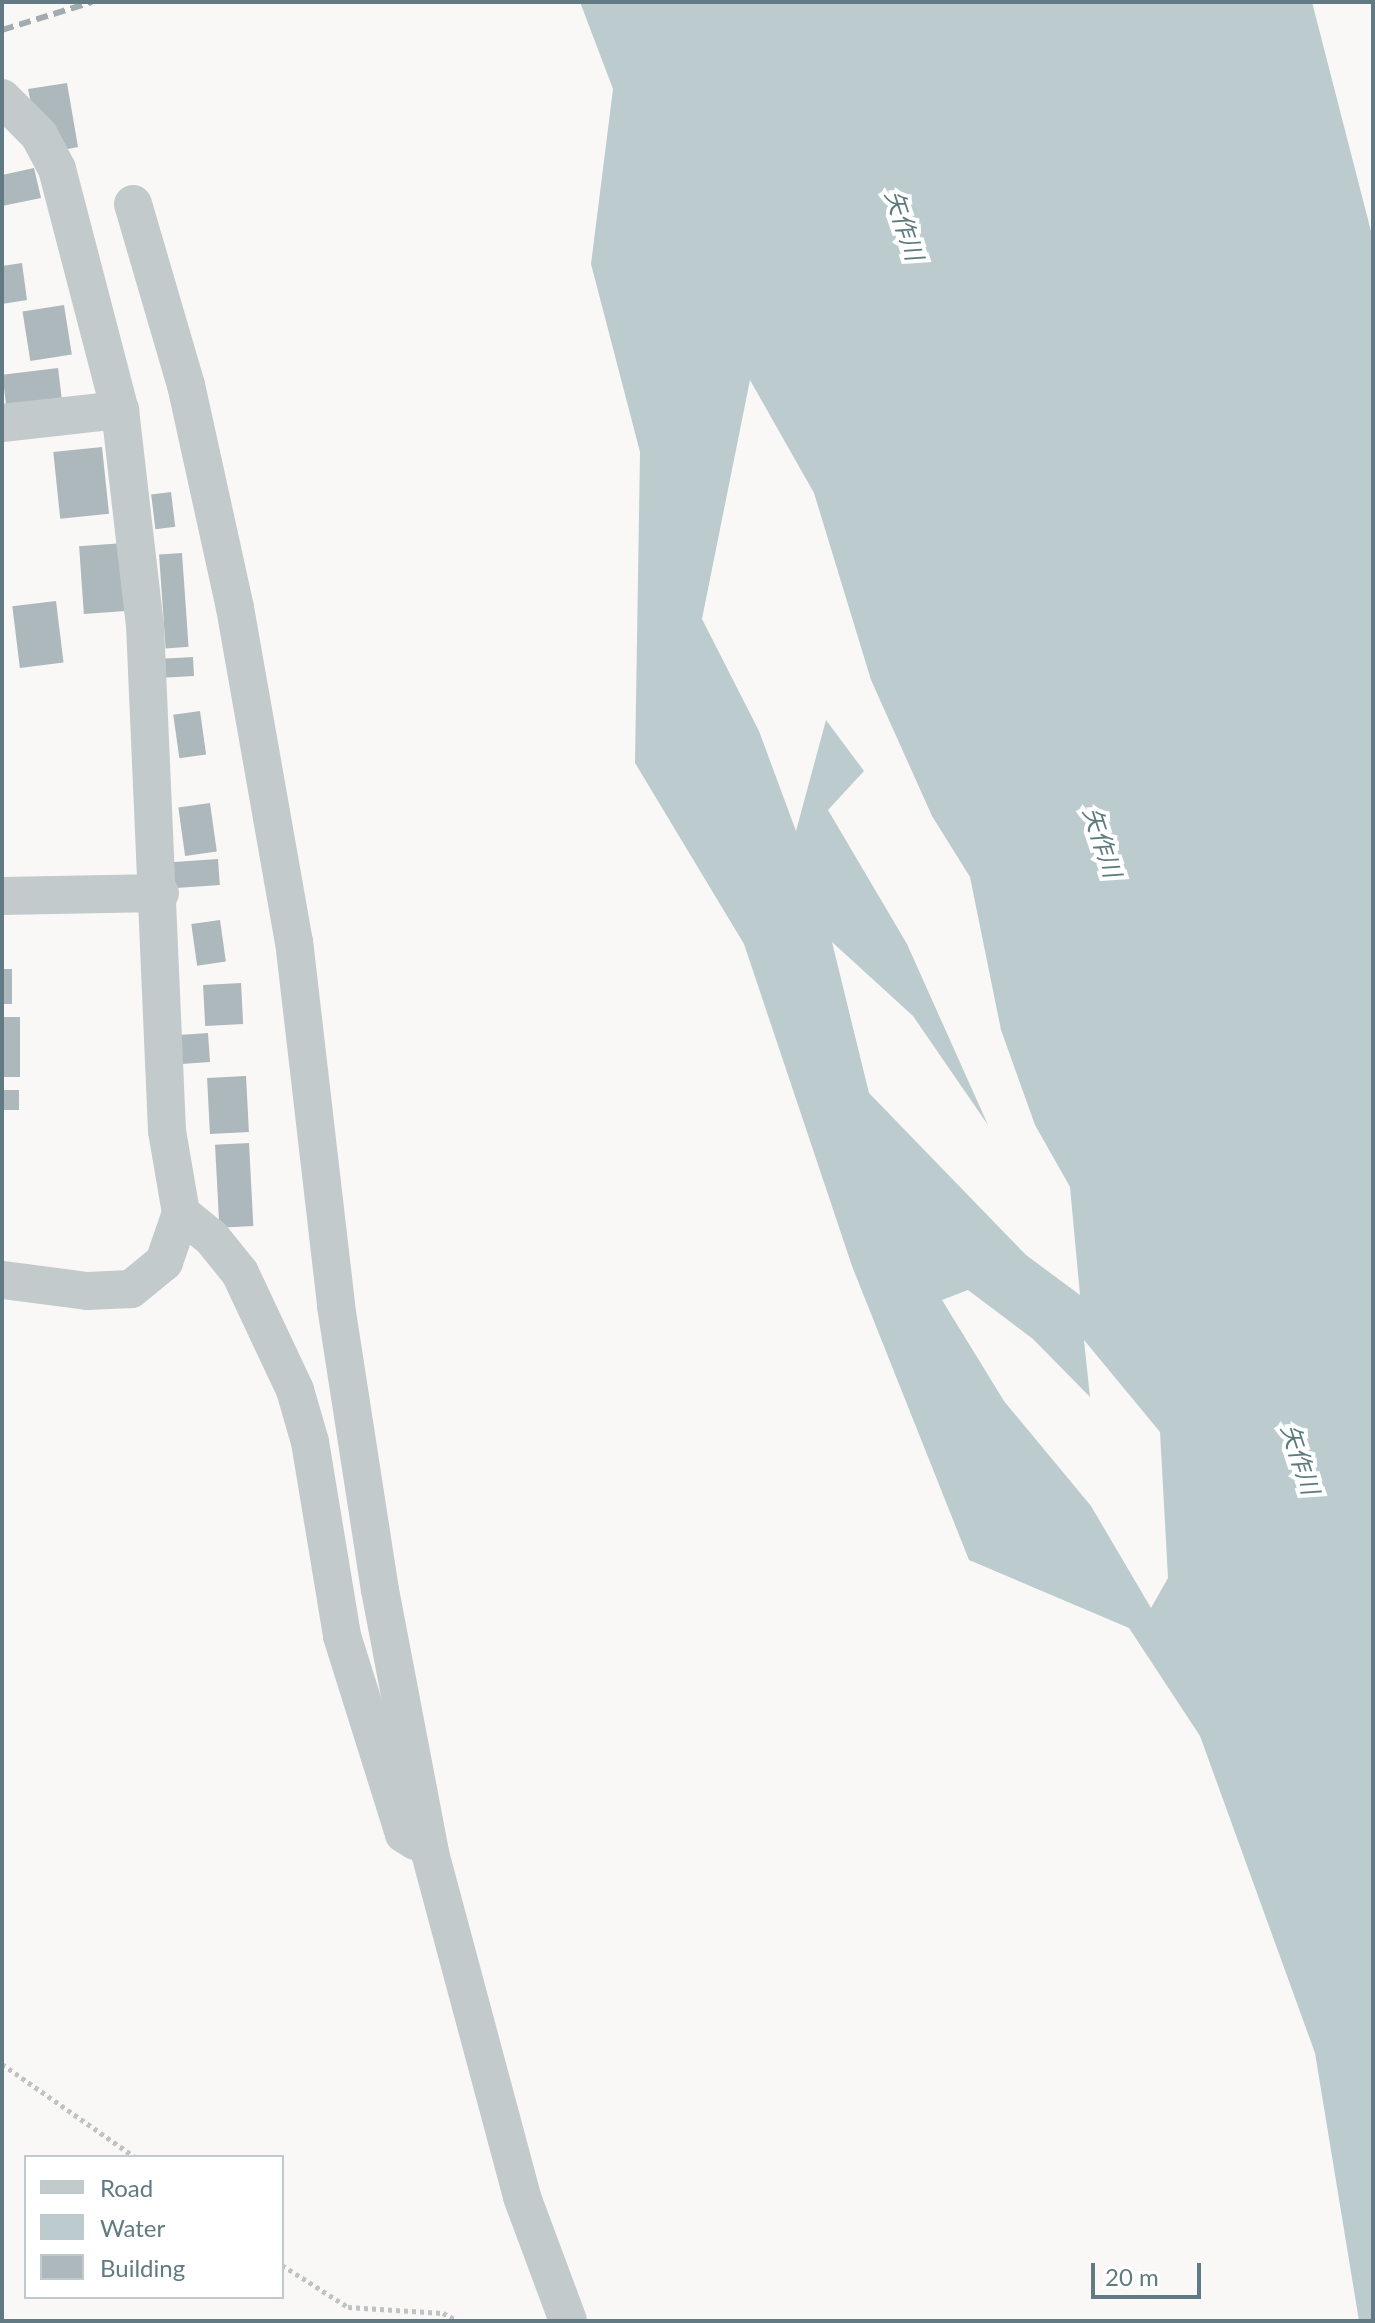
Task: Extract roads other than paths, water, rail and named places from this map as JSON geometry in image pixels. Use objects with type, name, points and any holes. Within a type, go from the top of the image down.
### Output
[{"type":"street","points":[[2,1280],[87,1291],[131,1289],[164,1262],[181,1213],[167,1131],[160,893],[144,611],[120,410],[57,169],[39,135],[5,104]]},
{"type":"street","points":[[133,204],[186,385],[238,622],[294,941],[336,1306],[378,1574],[430,1853],[522,2197],[568,2321]]},
{"type":"street","points":[[2,423],[120,410]]},
{"type":"street","points":[[2,896],[160,893]]},
{"type":"street","points":[[181,1213],[211,1237],[240,1273],[295,1390],[310,1442],[342,1636],[404,1834],[430,1853]]},
{"type":"water","name":"矢作川","points":[[580,2],[1312,2],[1373,239],[1373,2321],[1359,2321],[1315,2053],[1200,1736],[1129,1628],[969,1560],[852,1266],[744,944],[635,763],[640,452],[591,264],[613,89]],"holes":[[[750,380],[814,493],[871,680],[932,816],[970,877],[1001,1030],[1035,1125],[1070,1187],[1080,1295],[1026,1255],[869,1093],[832,942],[913,1016],[988,1125],[907,944],[828,810],[864,771],[826,720],[796,831],[759,731],[702,619]],[[968,1290],[1033,1339],[1090,1397],[1084,1340],[1160,1432],[1168,1578],[1151,1608],[1091,1506],[1004,1401],[942,1300]]]},
{"type":"railway","points":[[2,30],[92,2]]}]
